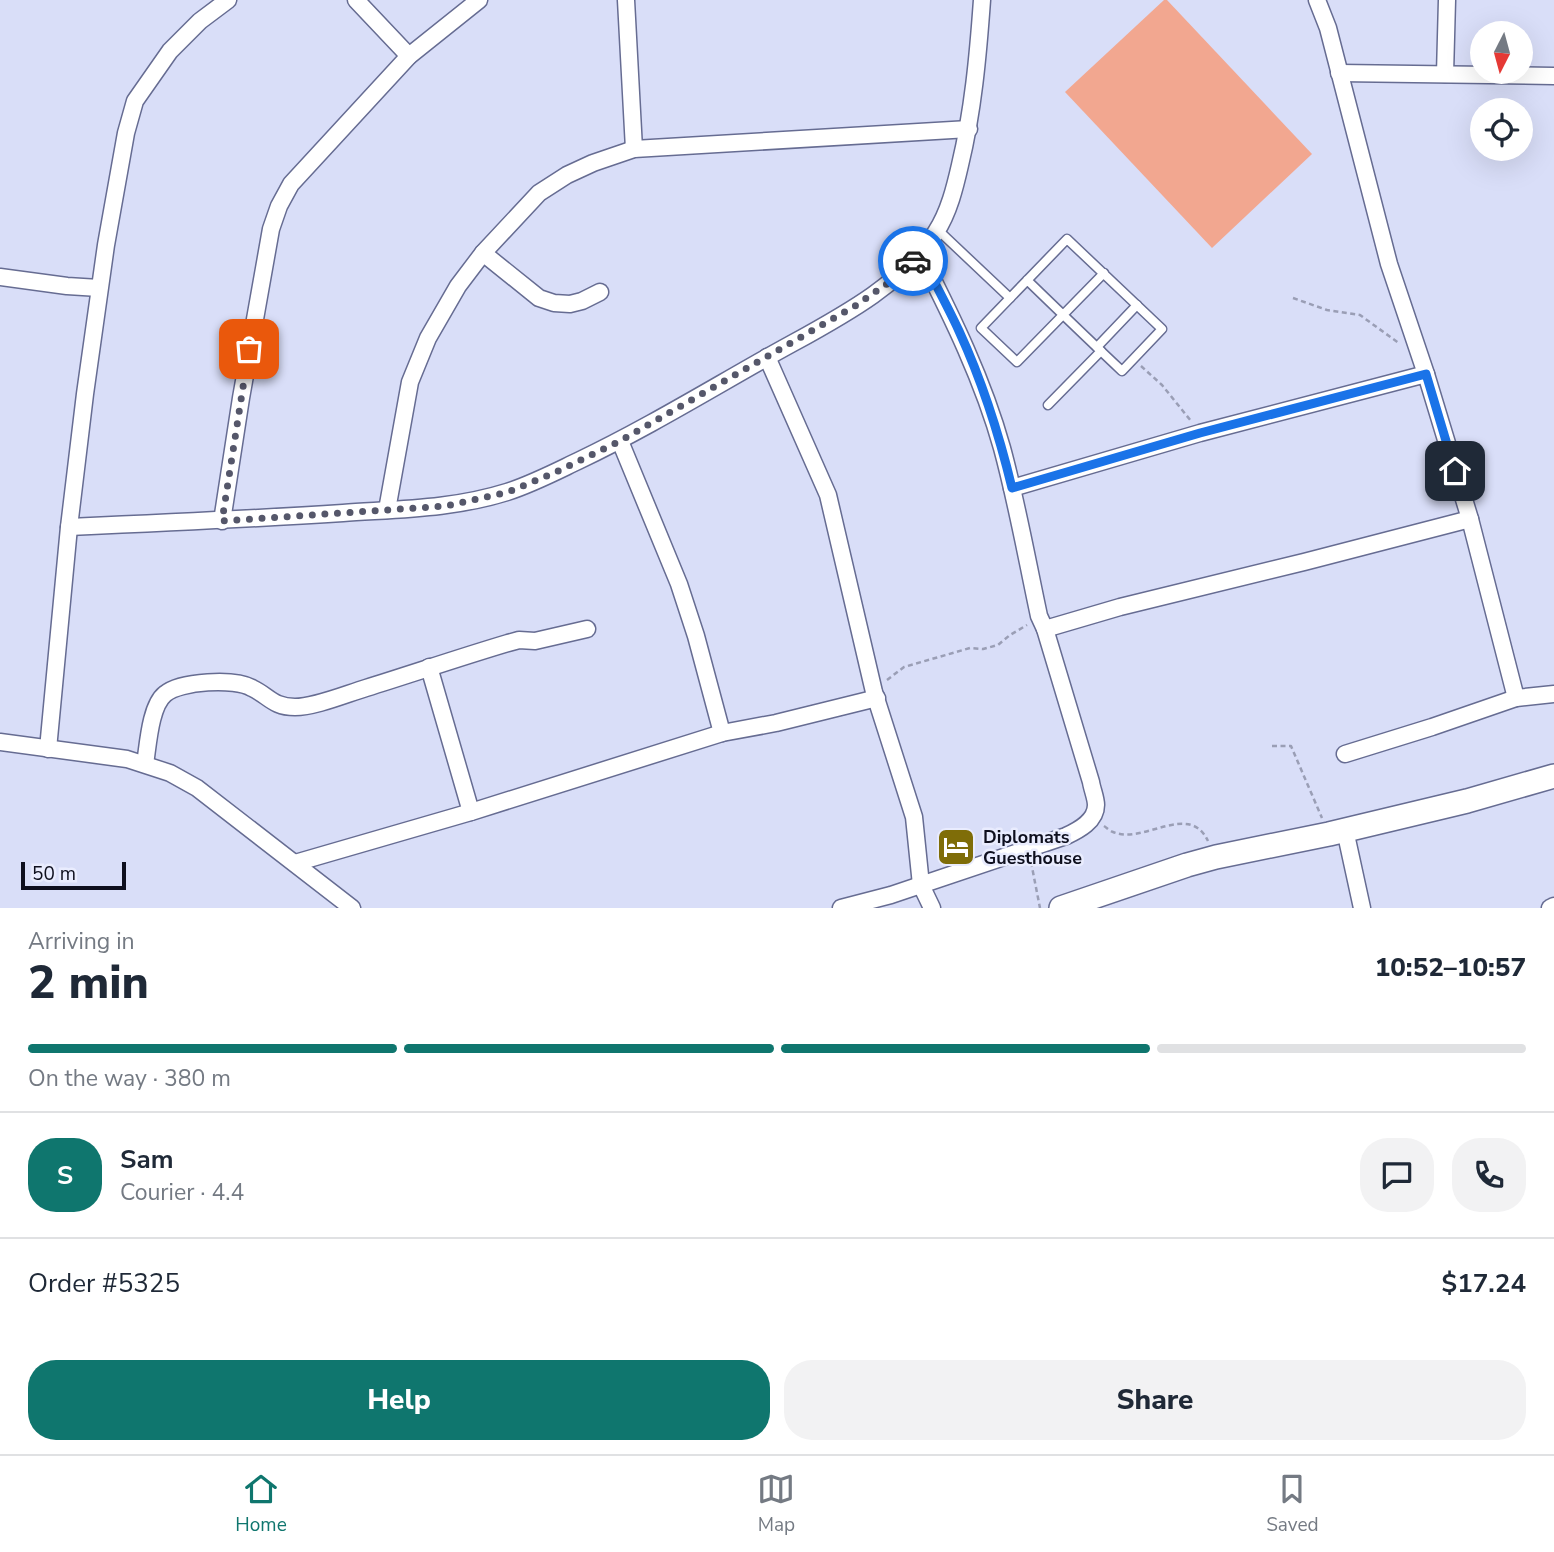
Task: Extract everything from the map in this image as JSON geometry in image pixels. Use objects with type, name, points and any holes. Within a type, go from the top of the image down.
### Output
[{"type":"street","points":[[48,749],[69,527],[99,288],[126,133],[135,101],[170,51],[200,21],[228,0]]},
{"type":"street","points":[[356,0],[408,56]]},
{"type":"street","points":[[222,521],[269,242],[279,206],[291,184],[408,56],[479,0]]},
{"type":"street","points":[[626,0],[634,149]]},
{"type":"street","points":[[69,527],[222,521],[446,506],[508,492],[620,441],[767,357],[855,306],[891,281],[920,254],[938,230],[954,190],[969,129],[982,0]]},
{"type":"street","points":[[1317,0],[1328,28],[1389,264],[1470,519],[1516,698]]},
{"type":"street","points":[[1445,74],[1447,0]]},
{"type":"street","points":[[1339,73],[1554,76]]},
{"type":"street","points":[[387,510],[410,382],[428,338],[458,286],[483,253],[539,193],[567,175],[634,149],[969,129]]},
{"type":"street","points":[[483,253],[539,298],[569,304],[600,292]]},
{"type":"street","points":[[841,908],[891,895],[1074,833],[1082,829],[1092,817],[1096,805],[1042,623],[1002,446],[959,332],[920,254]]},
{"type":"street","points":[[0,277],[99,288]]},
{"type":"street","points":[[767,357],[828,495],[876,695],[914,817],[921,885],[932,908]]},
{"type":"street","points":[[1012,488],[1423,366]]},
{"type":"street","points":[[620,441],[678,584],[696,636],[722,733]]},
{"type":"street","points":[[1042,623],[1120,607],[1470,519]]},
{"type":"street","points":[[145,764],[157,704],[166,693],[190,685],[240,683],[253,688],[274,703],[298,707],[336,698],[519,640],[535,641],[587,629]]},
{"type":"street","points":[[429,667],[471,812]]},
{"type":"street","points":[[1345,754],[1516,698],[1554,694]]},
{"type":"street","points":[[295,863],[471,812],[722,733],[776,723],[876,695]]},
{"type":"street","points":[[0,742],[127,759],[170,773],[197,788],[352,908]]},
{"type":"street","points":[[1061,908],[1157,874],[1216,857],[1467,801],[1554,776]]},
{"type":"street","points":[[1337,832],[1362,908]]},
{"type":"lane","points":[[938,230],[1010,298]]},
{"type":"lane","points":[[1027,281],[1063,315],[1099,349],[1122,371],[1162,329],[1104,273],[1068,239],[981,328],[1017,362],[1063,315],[1104,273]]},
{"type":"lane","points":[[1048,405],[1137,305]]},
{"type":"path","points":[[1293,298],[1327,310],[1360,315],[1423,366]]},
{"type":"path","points":[[1134,359],[1162,385],[1200,433]]},
{"type":"path","points":[[876,695],[904,667],[970,648],[983,649],[998,645],[1010,635],[1042,623]]},
{"type":"path","points":[[1272,746],[1290,746],[1337,832]]},
{"type":"path","points":[[1092,817],[1114,833],[1129,834],[1178,824],[1192,824],[1201,829],[1216,857]]},
{"type":"path","points":[[1029,849],[1040,908]]},
{"type":"shaded area","points":[[1167,0],[1312,154],[1212,248],[1065,92]]},
{"type":"way so far","points":[[249,349],[222,521],[446,506],[508,492],[620,441],[855,306],[891,281],[913,261]]},
{"type":"place","name":"Diplomats Guesthouse","points":[[956,847]]},
{"type":"route","points":[[913,261],[920,254],[959,332],[1002,446],[1012,488],[1200,433],[1426,374],[1455,471]]}]
